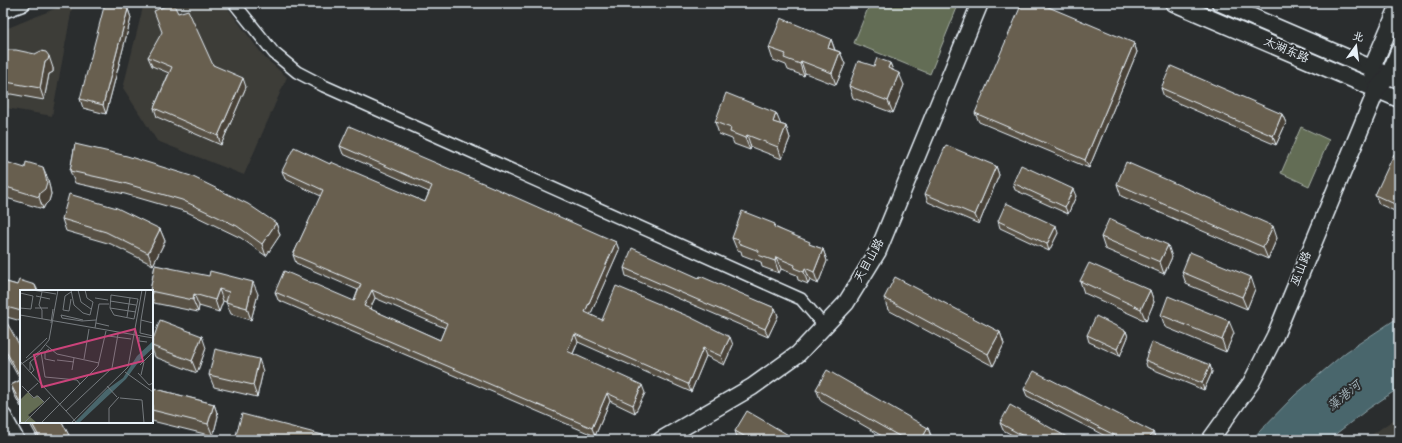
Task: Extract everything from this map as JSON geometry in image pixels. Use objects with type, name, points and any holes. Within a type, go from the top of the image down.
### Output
[{"type":"street","points":[[3,10],[22,3]]},
{"type":"street","points":[[234,3],[274,53],[297,72],[324,86],[801,299],[825,327]]},
{"type":"street","name":"天目山路","points":[[661,440],[752,387],[798,354],[846,303],[878,251],[980,3]]},
{"type":"street","name":"太湖东路","points":[[1174,3],[1399,99]]},
{"type":"street","name":"太湖东路","points":[[1220,3],[1394,77]]},
{"type":"street","points":[[1377,90],[1372,68],[1399,5]]},
{"type":"street","name":"巫山路","points":[[1210,440],[1251,383],[1275,336],[1377,90],[1394,77],[1399,51]]},
{"type":"street","points":[[3,416],[16,440]]},
{"type":"shaded area","points":[[69,3],[73,3],[52,116],[6,108],[3,110],[3,30]]},
{"type":"shaded area","points":[[144,3],[224,3],[265,58],[287,77],[244,175],[157,141],[123,88]]},
{"type":"shaded area","points":[[1399,416],[1399,440],[1364,440]]},
{"type":"green space","points":[[870,3],[959,3],[930,74],[854,43]]},
{"type":"green space","points":[[1301,127],[1329,140],[1309,186],[1281,173]]},
{"type":"water","name":"藻港河","points":[[1399,317],[1399,388],[1368,409],[1328,440],[1251,440],[1295,395],[1346,352]]},
{"type":"building","points":[[105,3],[128,9],[103,105],[80,99]]},
{"type":"building","points":[[172,3],[178,13],[188,10],[213,65],[243,78],[218,136],[154,108],[172,67],[148,57],[162,32],[154,11]]},
{"type":"building","points":[[1022,3],[1039,3],[1134,43],[1085,160],[975,113]]},
{"type":"building","points":[[781,18],[831,39],[828,48],[840,52],[832,73],[801,61],[800,64],[784,58],[786,54],[769,48]]},
{"type":"building","points":[[3,50],[16,50],[35,54],[41,51],[46,52],[49,56],[48,60],[45,62],[40,88],[3,82]]},
{"type":"building","points":[[877,58],[890,63],[888,68],[899,73],[888,101],[849,86],[858,61],[874,66]]},
{"type":"building","points":[[1171,66],[1282,114],[1273,136],[1161,88]]},
{"type":"building","points":[[726,93],[776,113],[773,122],[786,126],[778,147],[747,135],[745,138],[730,132],[731,128],[715,122]]},
{"type":"building","points":[[349,126],[616,242],[585,312],[602,320],[616,286],[690,317],[730,337],[721,356],[703,348],[688,384],[575,334],[567,351],[642,385],[633,405],[607,393],[592,428],[275,292],[284,271],[354,301],[361,284],[293,255],[323,190],[282,171],[294,147],[330,164],[331,162],[425,202],[432,186],[340,146]],"holes":[[[372,290],[447,323],[440,340],[364,306]]]},
{"type":"building","points":[[75,144],[127,156],[191,176],[248,204],[276,223],[262,244],[237,226],[182,200],[120,182],[70,171]]},
{"type":"building","points":[[946,145],[996,166],[975,215],[925,194]]},
{"type":"building","points":[[1394,154],[1399,157],[1399,206],[1375,195]]},
{"type":"building","points":[[3,161],[25,168],[26,162],[43,167],[47,182],[45,189],[40,193],[39,197],[3,186]]},
{"type":"building","points":[[1126,162],[1273,226],[1263,247],[1117,184]]},
{"type":"building","points":[[1021,165],[1073,189],[1065,207],[1013,183]]},
{"type":"building","points":[[69,194],[117,208],[160,229],[148,253],[106,232],[62,219]]},
{"type":"building","points":[[1006,203],[1056,226],[1047,244],[998,221]]},
{"type":"building","points":[[742,211],[775,224],[774,227],[823,249],[814,272],[805,268],[804,272],[794,268],[795,265],[776,257],[775,261],[758,255],[759,251],[738,243],[739,240],[732,238]]},
{"type":"building","points":[[1109,219],[1168,245],[1160,262],[1101,237]]},
{"type":"building","points":[[632,248],[699,278],[700,276],[775,308],[765,329],[624,268]]},
{"type":"building","points":[[1190,252],[1251,277],[1242,297],[1182,272]]},
{"type":"building","points":[[1089,263],[1150,290],[1141,309],[1080,281]]},
{"type":"building","points":[[155,265],[209,276],[210,271],[253,282],[247,308],[226,302],[229,292],[219,289],[215,300],[194,294],[193,300],[150,290]]},
{"type":"building","points":[[895,277],[1000,332],[988,354],[884,298]]},
{"type":"building","points":[[19,280],[35,285],[37,290],[20,290],[20,311],[3,306],[3,281],[17,285]]},
{"type":"building","points":[[1168,296],[1229,321],[1222,340],[1161,315]]},
{"type":"building","points":[[1096,316],[1126,331],[1117,349],[1087,335]]},
{"type":"building","points":[[160,320],[202,336],[192,361],[153,346],[153,339]]},
{"type":"building","points":[[6,321],[20,346],[20,376],[3,346],[3,323]]},
{"type":"building","points":[[1152,342],[1210,365],[1202,383],[1145,360]]},
{"type":"building","points":[[215,349],[259,359],[253,385],[209,375]]},
{"type":"building","points":[[827,370],[928,428],[921,440],[906,440],[816,389]]},
{"type":"building","points":[[1034,371],[1153,432],[1149,440],[1124,440],[1024,389]]},
{"type":"building","points":[[20,380],[20,402],[11,385]]},
{"type":"building","points":[[153,388],[214,404],[208,424],[153,410]]},
{"type":"building","points":[[1010,405],[1072,440],[1030,440],[1000,423]]},
{"type":"building","points":[[747,411],[797,440],[751,440],[735,431]]},
{"type":"building","points":[[242,414],[342,440],[255,440],[236,435]]},
{"type":"building","points":[[32,423],[63,423],[71,439],[69,440],[41,440]]},
{"type":"building","points":[[83,437],[95,440],[82,440]]}]
